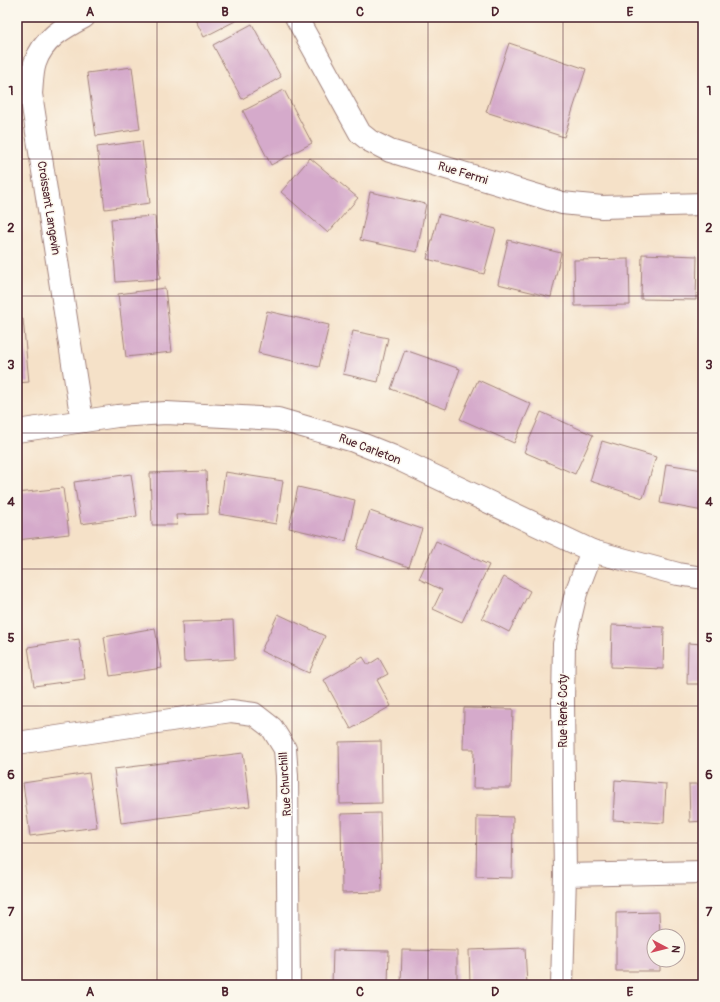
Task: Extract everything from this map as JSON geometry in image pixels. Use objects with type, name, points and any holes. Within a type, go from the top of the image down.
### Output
[{"type":"street","name":"Croissant Langevin","points":[[82,421],[31,94],[35,63],[45,43],[63,28],[84,17]]},
{"type":"street","name":"Rue Fermi","points":[[296,17],[360,133],[370,141],[390,151],[562,203],[602,207],[703,204]]},
{"type":"street","name":"Rue Carleton","points":[[17,431],[117,416],[166,413],[278,419],[354,441],[394,457],[592,551],[678,574],[703,578]]},
{"type":"street","name":"Rue René Coty","points":[[562,985],[565,875],[563,702],[564,644],[576,593],[592,551]]},
{"type":"street","name":"Rue Churchill","points":[[17,743],[231,711],[254,714],[272,728],[285,749],[287,776],[290,985]]},
{"type":"street","points":[[565,875],[703,872]]},
{"type":"building","points":[[194,17],[243,17],[204,37]]},
{"type":"building","points":[[252,24],[281,77],[242,99],[213,45]]},
{"type":"building","points":[[509,43],[586,69],[564,137],[486,112]]},
{"type":"building","points":[[132,67],[140,129],[96,136],[87,73]]},
{"type":"building","points":[[284,90],[312,143],[271,165],[243,111]]},
{"type":"building","points":[[142,141],[150,203],[105,209],[97,147]]},
{"type":"building","points":[[310,158],[358,198],[328,233],[281,192]]},
{"type":"building","points":[[370,192],[426,204],[417,252],[360,240]]},
{"type":"building","points":[[439,214],[496,229],[484,274],[427,259]]},
{"type":"building","points":[[155,216],[160,279],[116,282],[111,219]]},
{"type":"building","points":[[508,240],[561,253],[551,297],[498,284]]},
{"type":"building","points":[[642,254],[697,256],[696,300],[641,299]]},
{"type":"building","points":[[629,259],[630,305],[575,306],[574,260]]},
{"type":"building","points":[[165,288],[172,352],[126,357],[118,294]]},
{"type":"building","points":[[18,293],[19,308],[17,308]]},
{"type":"building","points":[[267,311],[329,325],[319,367],[258,353]]},
{"type":"building","points":[[23,319],[29,382],[17,383],[17,320]]},
{"type":"building","points":[[353,331],[388,338],[378,382],[343,374]]},
{"type":"building","points":[[405,350],[460,369],[446,409],[391,389]]},
{"type":"building","points":[[478,380],[531,404],[514,443],[460,419]]},
{"type":"building","points":[[541,412],[593,435],[575,474],[524,452]]},
{"type":"building","points":[[602,441],[656,457],[643,498],[590,481]]},
{"type":"building","points":[[666,464],[703,470],[703,511],[660,503]]},
{"type":"building","points":[[206,471],[208,514],[176,515],[177,525],[152,525],[150,473]]},
{"type":"building","points":[[225,472],[283,481],[276,524],[219,514]]},
{"type":"building","points":[[131,474],[137,516],[81,524],[74,482]]},
{"type":"building","points":[[298,487],[355,500],[346,541],[289,528]]},
{"type":"building","points":[[63,488],[69,534],[17,540],[17,493]]},
{"type":"building","points":[[370,511],[422,529],[409,567],[357,549]]},
{"type":"building","points":[[436,541],[489,565],[462,622],[433,609],[442,590],[419,579]]},
{"type":"building","points":[[504,577],[530,591],[509,632],[482,618]]},
{"type":"building","points":[[278,614],[325,636],[309,673],[261,651]]},
{"type":"building","points":[[233,620],[235,659],[184,662],[182,622]]},
{"type":"building","points":[[612,625],[664,627],[663,669],[611,667]]},
{"type":"building","points":[[155,628],[162,668],[110,676],[104,637]]},
{"type":"building","points":[[79,639],[85,679],[34,686],[28,647]]},
{"type":"building","points":[[688,643],[703,644],[703,684],[687,684]]},
{"type":"building","points":[[363,657],[368,665],[379,658],[388,674],[377,680],[391,706],[351,729],[324,680]]},
{"type":"building","points":[[464,708],[513,709],[511,788],[473,788],[474,749],[463,749]]},
{"type":"building","points":[[381,741],[382,803],[340,804],[339,742]]},
{"type":"building","points":[[243,753],[250,806],[121,823],[114,769]]},
{"type":"building","points":[[89,773],[97,827],[30,836],[23,783]]},
{"type":"building","points":[[615,780],[666,784],[664,823],[613,820]]},
{"type":"building","points":[[689,784],[703,784],[703,821],[690,822]]},
{"type":"building","points":[[380,813],[382,892],[342,893],[341,814]]},
{"type":"building","points":[[477,816],[513,817],[512,878],[476,877]]},
{"type":"building","points":[[659,912],[660,928],[646,928],[646,968],[660,968],[660,971],[616,971],[616,913]]},
{"type":"building","points":[[525,948],[527,985],[470,985],[469,950]]},
{"type":"building","points":[[333,950],[389,951],[388,985],[332,985]]},
{"type":"building","points":[[402,950],[457,951],[457,985],[401,985]]}]
